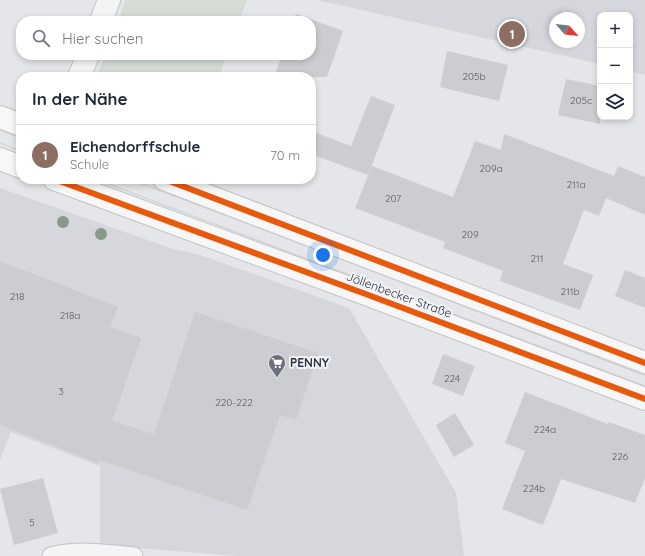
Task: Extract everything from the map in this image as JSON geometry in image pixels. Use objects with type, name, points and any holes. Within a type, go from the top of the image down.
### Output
[{"type":"main road","points":[[0,117],[16,123]]},
{"type":"main road","points":[[0,159],[16,165]]},
{"type":"main road","name":"Jöllenbecker Straße","points":[[68,184],[645,399]]},
{"type":"main road","name":"Jöllenbecker Straße","points":[[177,184],[645,363]]},
{"type":"street","points":[[103,16],[109,0]]},
{"type":"street","points":[[81,72],[86,60]]},
{"type":"lane","points":[[51,556],[65,552],[134,556]]},
{"type":"shaded area","points":[[126,0],[247,0],[241,16],[120,16]]},
{"type":"shaded area","points":[[317,0],[645,0],[645,75],[633,72],[633,12],[597,12],[597,63]]},
{"type":"shaded area","points":[[103,60],[225,60],[221,72],[99,72]]},
{"type":"shaded area","points":[[0,188],[173,249],[200,255],[349,308],[456,493],[464,556],[236,556],[100,545],[100,466],[11,432],[0,460]]},
{"type":"building","points":[[316,21],[343,31],[327,77],[316,77],[316,72],[276,72],[280,60],[316,60]]},
{"type":"building","points":[[447,51],[508,65],[499,101],[440,87]]},
{"type":"building","points":[[566,79],[597,85],[597,120],[600,120],[600,124],[558,115]]},
{"type":"building","points":[[371,96],[395,105],[368,175],[316,156],[316,133],[351,146]]},
{"type":"building","points":[[504,134],[614,176],[618,166],[645,177],[645,215],[606,198],[599,216],[584,210],[563,264],[593,275],[580,310],[500,281],[503,271],[443,248],[445,242],[355,208],[372,166],[453,197],[475,141],[501,150]]},
{"type":"building","points":[[0,261],[118,307],[110,327],[141,338],[112,421],[154,434],[195,312],[318,353],[296,420],[280,415],[247,510],[99,460],[98,463],[0,425]]},
{"type":"building","points":[[625,270],[645,278],[645,308],[615,296]]},
{"type":"building","points":[[443,354],[475,366],[463,396],[432,384]]},
{"type":"building","points":[[525,392],[608,424],[609,422],[645,435],[645,478],[635,503],[561,479],[543,525],[502,509],[525,451],[505,443]]},
{"type":"building","points":[[455,413],[474,445],[454,457],[436,425]]},
{"type":"building","points":[[43,478],[58,533],[14,545],[0,489]]},
{"type":"tram line","points":[[0,130],[16,136]]},
{"type":"tram line","points":[[0,143],[16,149]]},
{"type":"tram line","points":[[108,184],[645,386]]},
{"type":"tram line","points":[[142,184],[645,374]]},
{"type":"cycle path","points":[[68,184],[645,399]]},
{"type":"cycle path","points":[[177,184],[645,363]]},
{"type":"place","name":"Eichendorffschule","points":[[512,34]]},
{"type":"place","name":"PENNY","points":[[277,378]]}]
